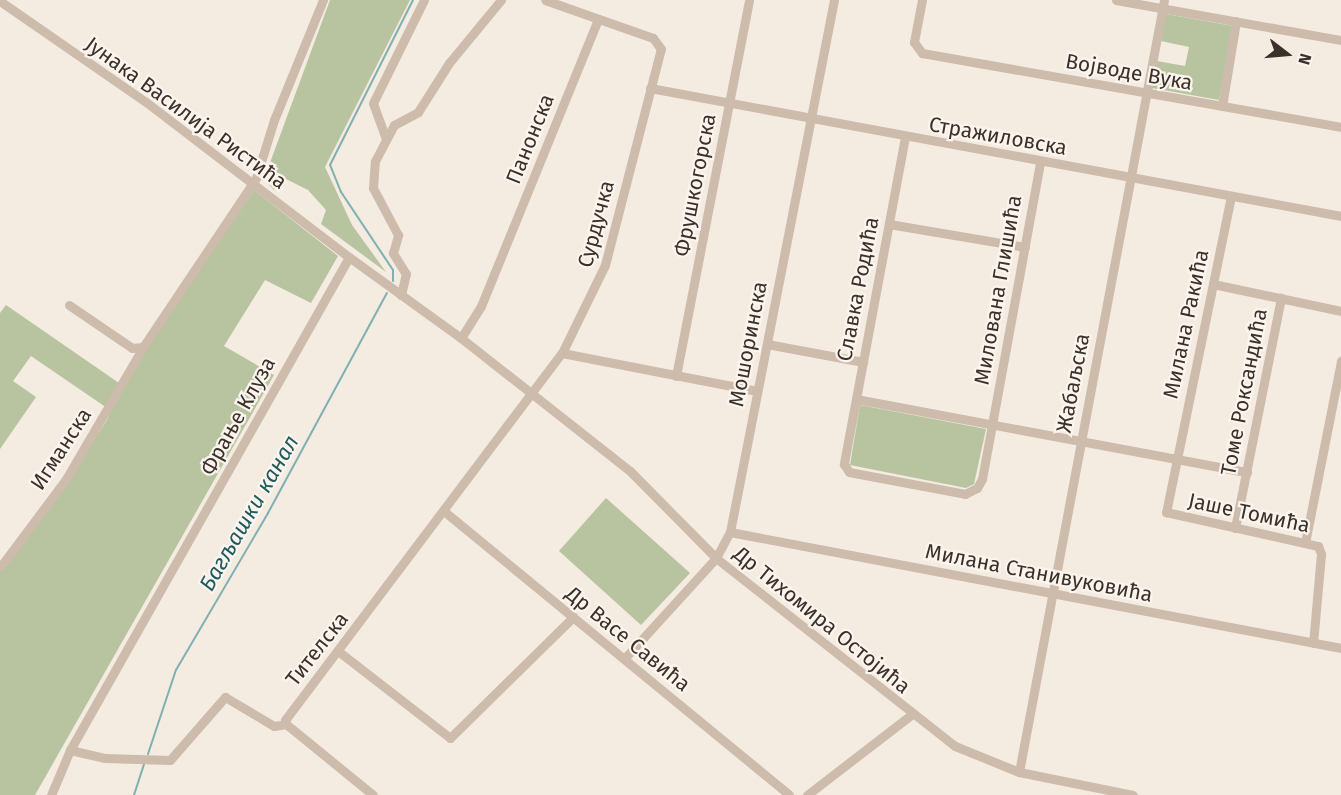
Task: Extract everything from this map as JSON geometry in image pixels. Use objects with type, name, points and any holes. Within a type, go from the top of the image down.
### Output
[{"type":"street","name":"Игманска","points":[[1,566],[66,479],[143,347],[253,183],[322,0]]},
{"type":"street","points":[[386,139],[373,103],[424,0]]},
{"type":"street","points":[[382,126],[394,125],[418,112],[449,63],[501,0]]},
{"type":"street","points":[[545,0],[598,19]]},
{"type":"street","name":"Фрушкогорска","points":[[676,376],[749,0]]},
{"type":"street","name":"Мошоринска","points":[[624,659],[716,558],[730,532],[834,0]]},
{"type":"street","name":"Војводе Вука","points":[[922,0],[915,46],[922,53],[1341,127]]},
{"type":"street","points":[[1116,0],[1163,4],[1236,21],[1341,40]]},
{"type":"street","name":"Јунака Василија Ристића","points":[[0,1],[253,183],[348,257]]},
{"type":"street","name":"Жабаљска","points":[[1019,772],[1163,4]]},
{"type":"street","name":"Сурдучка","points":[[533,393],[562,353],[605,265],[661,49],[653,38],[598,19]]},
{"type":"street","name":"Панонска","points":[[461,338],[481,306],[598,19]]},
{"type":"street","points":[[1222,106],[1236,21]]},
{"type":"street","name":"Стражиловска","points":[[650,88],[811,120],[1341,216]]},
{"type":"street","points":[[394,125],[373,169],[372,188],[399,238],[393,250],[406,274],[401,295]]},
{"type":"street","name":"Славка Родића","points":[[847,446],[905,137]]},
{"type":"street","name":"Милована Глишића","points":[[847,446],[844,464],[849,472],[969,494],[982,479],[1040,162]]},
{"type":"street","name":"Милана Ракића","points":[[1176,459],[1231,196]]},
{"type":"street","points":[[889,224],[1025,247]]},
{"type":"street","points":[[348,257],[533,393]]},
{"type":"street","name":"Фрање Клуза","points":[[51,795],[70,750],[348,257]]},
{"type":"street","points":[[1213,284],[1341,311]]},
{"type":"street","name":"Томе Роксандића","points":[[1235,528],[1281,298]]},
{"type":"street","points":[[69,305],[132,348],[143,347]]},
{"type":"street","points":[[767,344],[863,362]]},
{"type":"street","points":[[562,353],[757,391]]},
{"type":"street","points":[[1305,543],[1341,361]]},
{"type":"street","name":"Тителска","points":[[286,724],[285,720],[533,393]]},
{"type":"street","name":"Др Тихомира Остојића","points":[[533,393],[630,471],[716,558],[912,714],[965,752],[1019,772],[1111,793],[1133,795]]},
{"type":"street","points":[[856,399],[1246,472]]},
{"type":"street","name":"Јаше Томића","points":[[1176,459],[1168,514],[1318,546],[1321,551],[1313,643]]},
{"type":"street","name":"Др Васе Савића","points":[[445,512],[789,795]]},
{"type":"street","name":"Милана Станивуковића","points":[[730,532],[1341,648]]},
{"type":"street","points":[[338,651],[446,736],[453,737],[573,617]]},
{"type":"street","points":[[70,750],[105,758],[170,760],[225,697],[274,726],[286,724],[373,795]]},
{"type":"street","points":[[807,795],[912,714]]},
{"type":"green space","points":[[330,0],[410,0],[325,167],[352,225],[386,272],[321,224],[326,210],[308,190],[282,177],[274,190],[264,179]]},
{"type":"green space","points":[[1166,14],[1233,26],[1219,100],[1152,88],[1157,61],[1185,66],[1189,47],[1161,41]]},
{"type":"green space","points":[[254,190],[338,256],[311,303],[265,280],[224,346],[274,375],[35,795],[0,795],[0,570],[72,475],[107,420],[122,385]]},
{"type":"green space","points":[[6,305],[119,383],[107,408],[31,356],[13,381],[36,397],[0,449],[0,313]]},
{"type":"green space","points":[[860,405],[986,429],[974,484],[966,488],[850,465]]},
{"type":"green space","points":[[606,498],[690,573],[641,625],[559,551]]},
{"type":"waterway","name":"Багљашки канал","points":[[393,281],[393,270],[341,192],[330,165],[413,0]]},
{"type":"waterway","name":"Багљашки канал","points":[[148,754],[176,670],[268,513],[387,293]]},
{"type":"waterway","name":"Багљашки канал","points":[[134,795],[144,765]]}]
